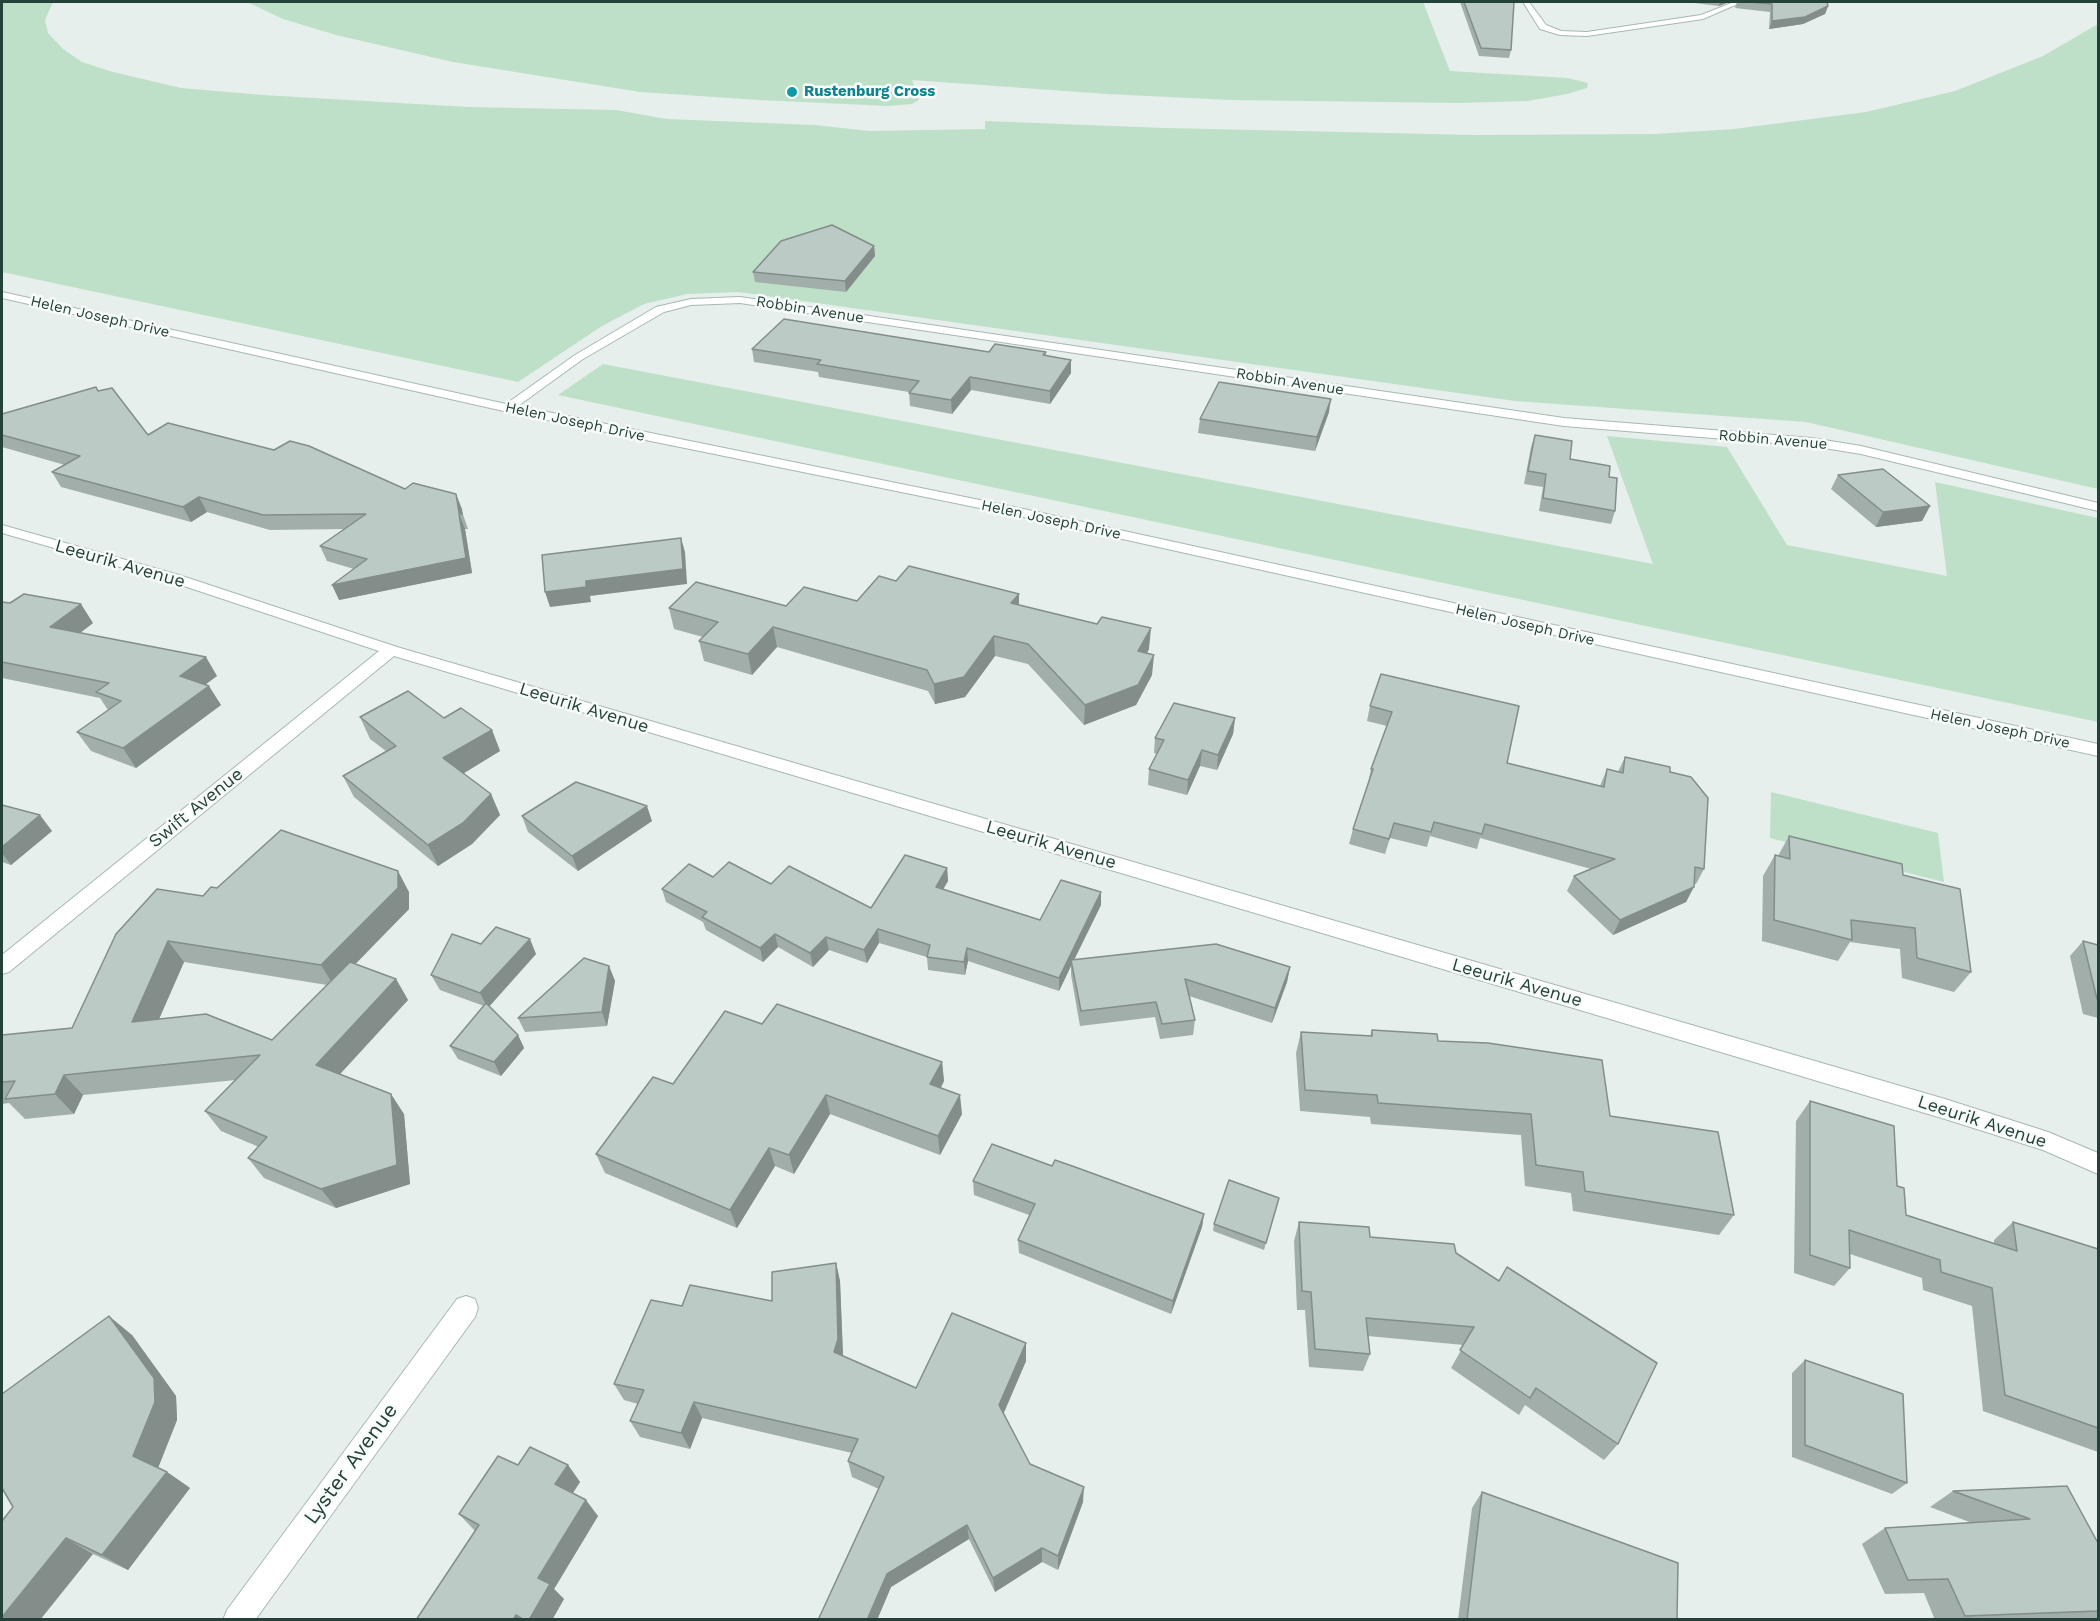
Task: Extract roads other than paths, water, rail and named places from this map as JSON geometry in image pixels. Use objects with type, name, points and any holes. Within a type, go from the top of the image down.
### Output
[{"type":"street","points":[[1526,2],[1543,27],[1560,33],[1574,34],[1600,33],[1703,17],[1739,2]]},
{"type":"street","name":"Helen Joseph Drive","points":[[2,295],[508,408],[1019,512],[2098,750]]},
{"type":"street","name":"Robbin Avenue","points":[[508,408],[579,357],[660,309],[691,302],[740,300],[1564,422],[1812,442],[1860,450],[2098,507]]},
{"type":"street","name":"Leeurik Avenue","points":[[2,529],[174,578],[391,650],[1945,1109],[2048,1142],[2098,1164]]},
{"type":"street","name":"Swift Avenue","points":[[2,966],[391,650]]},
{"type":"street","name":"Lyster Avenue","points":[[237,1620],[466,1308]]},
{"type":"place","name":"Rustenburg Cross","points":[[792,92]]}]
